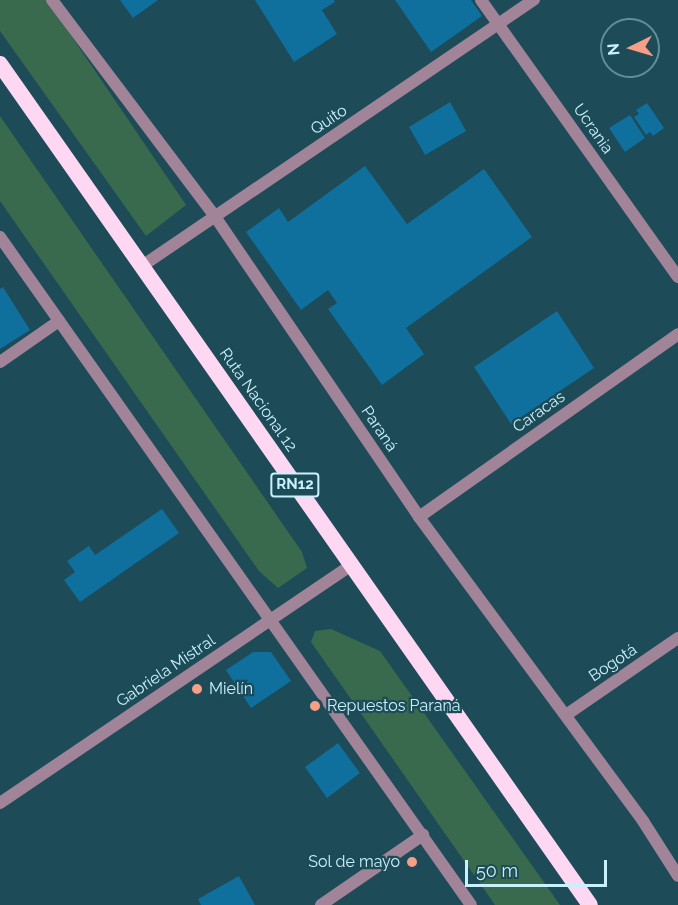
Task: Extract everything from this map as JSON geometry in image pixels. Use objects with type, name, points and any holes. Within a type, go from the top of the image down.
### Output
[{"type":"highway","name":"Ruta Nacional 12","points":[[0,64],[590,905]]},
{"type":"street","name":"Paraná","points":[[52,0],[216,218],[418,517],[643,821],[678,876]]},
{"type":"street","name":"Ucrania","points":[[482,0],[678,278]]},
{"type":"street","name":"Quito","points":[[142,266],[216,218],[534,0]]},
{"type":"street","points":[[0,237],[471,905]]},
{"type":"street","points":[[0,362],[59,321]]},
{"type":"street","name":"Caracas","points":[[418,517],[678,334]]},
{"type":"street","name":"Gabriela Mistral","points":[[0,803],[351,565]]},
{"type":"street","name":"Bogotá","points":[[566,715],[678,638]]},
{"type":"street","points":[[321,905],[423,835]]},
{"type":"green space","points":[[0,0],[47,0],[186,205],[146,236],[0,31]]},
{"type":"green space","points":[[0,116],[302,552],[307,568],[278,588],[259,571],[0,201]]},
{"type":"green space","points":[[331,629],[380,651],[560,905],[495,905],[311,642],[315,631]]},
{"type":"building","points":[[120,0],[158,0],[133,18]]},
{"type":"building","points":[[255,0],[334,0],[335,2],[322,10],[337,34],[294,62]]},
{"type":"building","points":[[395,0],[471,0],[482,16],[431,52]]},
{"type":"building","points":[[450,102],[466,131],[425,155],[409,127]]},
{"type":"building","points":[[647,103],[664,128],[653,136],[650,132],[646,135],[634,117],[639,114],[636,110]]},
{"type":"building","points":[[630,115],[645,138],[625,152],[609,128]]},
{"type":"building","points":[[365,166],[407,224],[484,169],[532,237],[406,328],[424,354],[382,385],[328,309],[337,303],[328,290],[301,310],[246,232],[279,208],[288,222]]},
{"type":"building","points":[[3,287],[30,330],[0,349],[0,289]]},
{"type":"building","points":[[557,311],[594,368],[511,424],[474,367]]},
{"type":"building","points":[[162,509],[179,533],[80,602],[64,580],[75,572],[67,561],[89,546],[95,555]]},
{"type":"building","points":[[253,652],[271,652],[291,681],[251,708],[226,670]]},
{"type":"building","points":[[338,743],[360,773],[327,798],[305,767]]},
{"type":"building","points":[[239,876],[255,905],[201,905],[198,899]]},
{"type":"place","name":"Mielín","points":[[197,689]]},
{"type":"place","name":"Repuestos Paraná","points":[[315,706]]},
{"type":"place","name":"Sol de mayo","points":[[412,862]]}]
